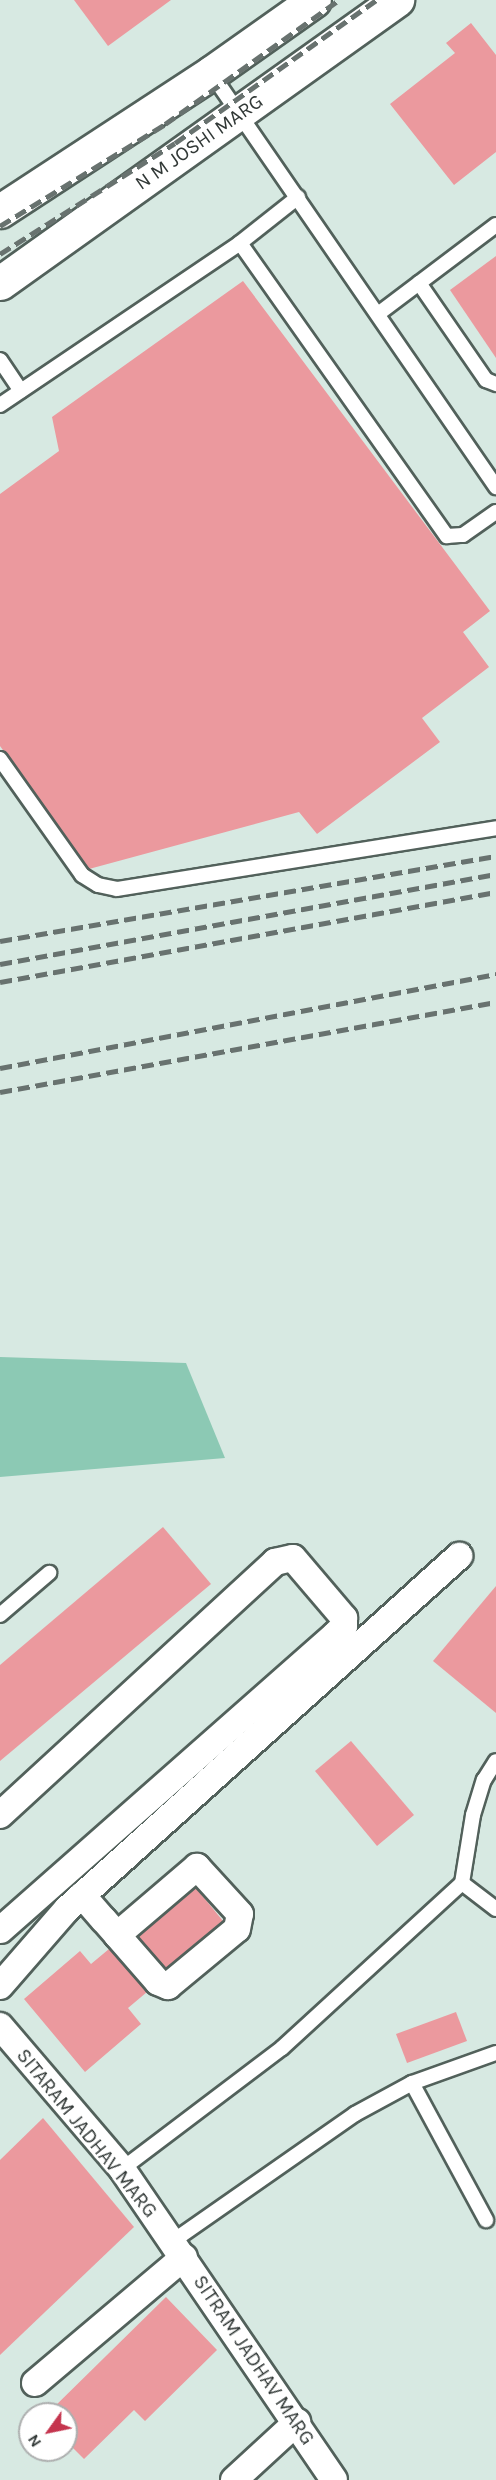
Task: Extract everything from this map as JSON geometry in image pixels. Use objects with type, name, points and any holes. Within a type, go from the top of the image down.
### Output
[{"type":"main road","points":[[0,211],[211,73],[314,0]]},
{"type":"main road","name":"N M JOSHI MARG","points":[[0,283],[241,114],[397,0]]},
{"type":"street","points":[[0,1930],[271,1691],[343,1645],[459,1556]]},
{"type":"street","points":[[0,1815],[275,1562],[293,1558],[337,1609],[345,1622],[343,1645],[287,1711],[74,1902],[0,1986]]},
{"type":"street","points":[[271,1691],[287,1711]]},
{"type":"street","points":[[48,1889],[74,1902],[117,1935],[158,1982],[168,1986],[241,1922],[240,1914],[197,1867],[117,1935]]},
{"type":"street","name":"SITARAM JADHAV MARG","points":[[0,2026],[122,2169],[179,2249]]},
{"type":"street","points":[[35,2384],[179,2249]]},
{"type":"street","name":"SITRAM JADHAV MARG","points":[[179,2249],[334,2480]]},
{"type":"street","points":[[234,2480],[297,2422]]},
{"type":"lane","points":[[211,73],[496,487]]},
{"type":"lane","points":[[0,405],[240,243],[298,197]]},
{"type":"lane","points":[[378,314],[496,225]]},
{"type":"lane","points":[[240,243],[447,536],[463,535],[496,512]]},
{"type":"lane","points":[[419,283],[486,380],[496,384]]},
{"type":"lane","points":[[0,360],[21,391]]},
{"type":"lane","points":[[0,759],[82,875],[98,885],[117,889],[496,828]]},
{"type":"lane","points":[[0,1616],[48,1573]]},
{"type":"lane","points":[[122,2169],[282,2048],[462,1883],[473,1815],[484,1780],[496,1762]]},
{"type":"lane","points":[[462,1883],[496,1910]]},
{"type":"lane","points":[[179,2249],[355,2114],[412,2083],[496,2053]]},
{"type":"lane","points":[[412,2083],[486,2220]]},
{"type":"green space","points":[[0,1357],[186,1363],[225,1458],[0,1477]]},
{"type":"building","points":[[74,0],[171,0],[108,46]]},
{"type":"building","points":[[471,23],[496,55],[496,152],[454,185],[390,104],[455,53],[446,43]]},
{"type":"building","points":[[496,256],[496,358],[450,290]]},
{"type":"building","points":[[243,281],[490,611],[463,632],[489,667],[422,718],[440,742],[317,834],[299,812],[89,869],[0,746],[0,494],[59,451],[52,417]]},
{"type":"building","points":[[163,1527],[211,1584],[0,1761],[0,1665]]},
{"type":"building","points":[[496,1586],[496,1713],[433,1661]]},
{"type":"building","points":[[351,1741],[414,1815],[377,1846],[315,1771]]},
{"type":"building","points":[[196,1888],[223,1921],[166,1968],[138,1937]]},
{"type":"building","points":[[109,1949],[147,1992],[128,2008],[141,2024],[85,2072],[24,1999],[80,1951],[91,1964]]},
{"type":"building","points":[[456,2012],[467,2041],[407,2063],[396,2034]]},
{"type":"building","points":[[43,2118],[134,2227],[0,2355],[0,2160]]},
{"type":"building","points":[[166,2297],[217,2350],[145,2421],[134,2410],[84,2459],[78,2453],[78,2402],[59,2402]]},
{"type":"railway","points":[[0,226],[165,124],[339,0]]},
{"type":"railway","points":[[0,254],[175,143],[376,0]]},
{"type":"railway","points":[[0,941],[496,856]]},
{"type":"railway","points":[[0,964],[496,874]]},
{"type":"railway","points":[[0,982],[496,892]]},
{"type":"railway","points":[[0,1068],[496,974]]},
{"type":"railway","points":[[0,1092],[496,1002]]}]
